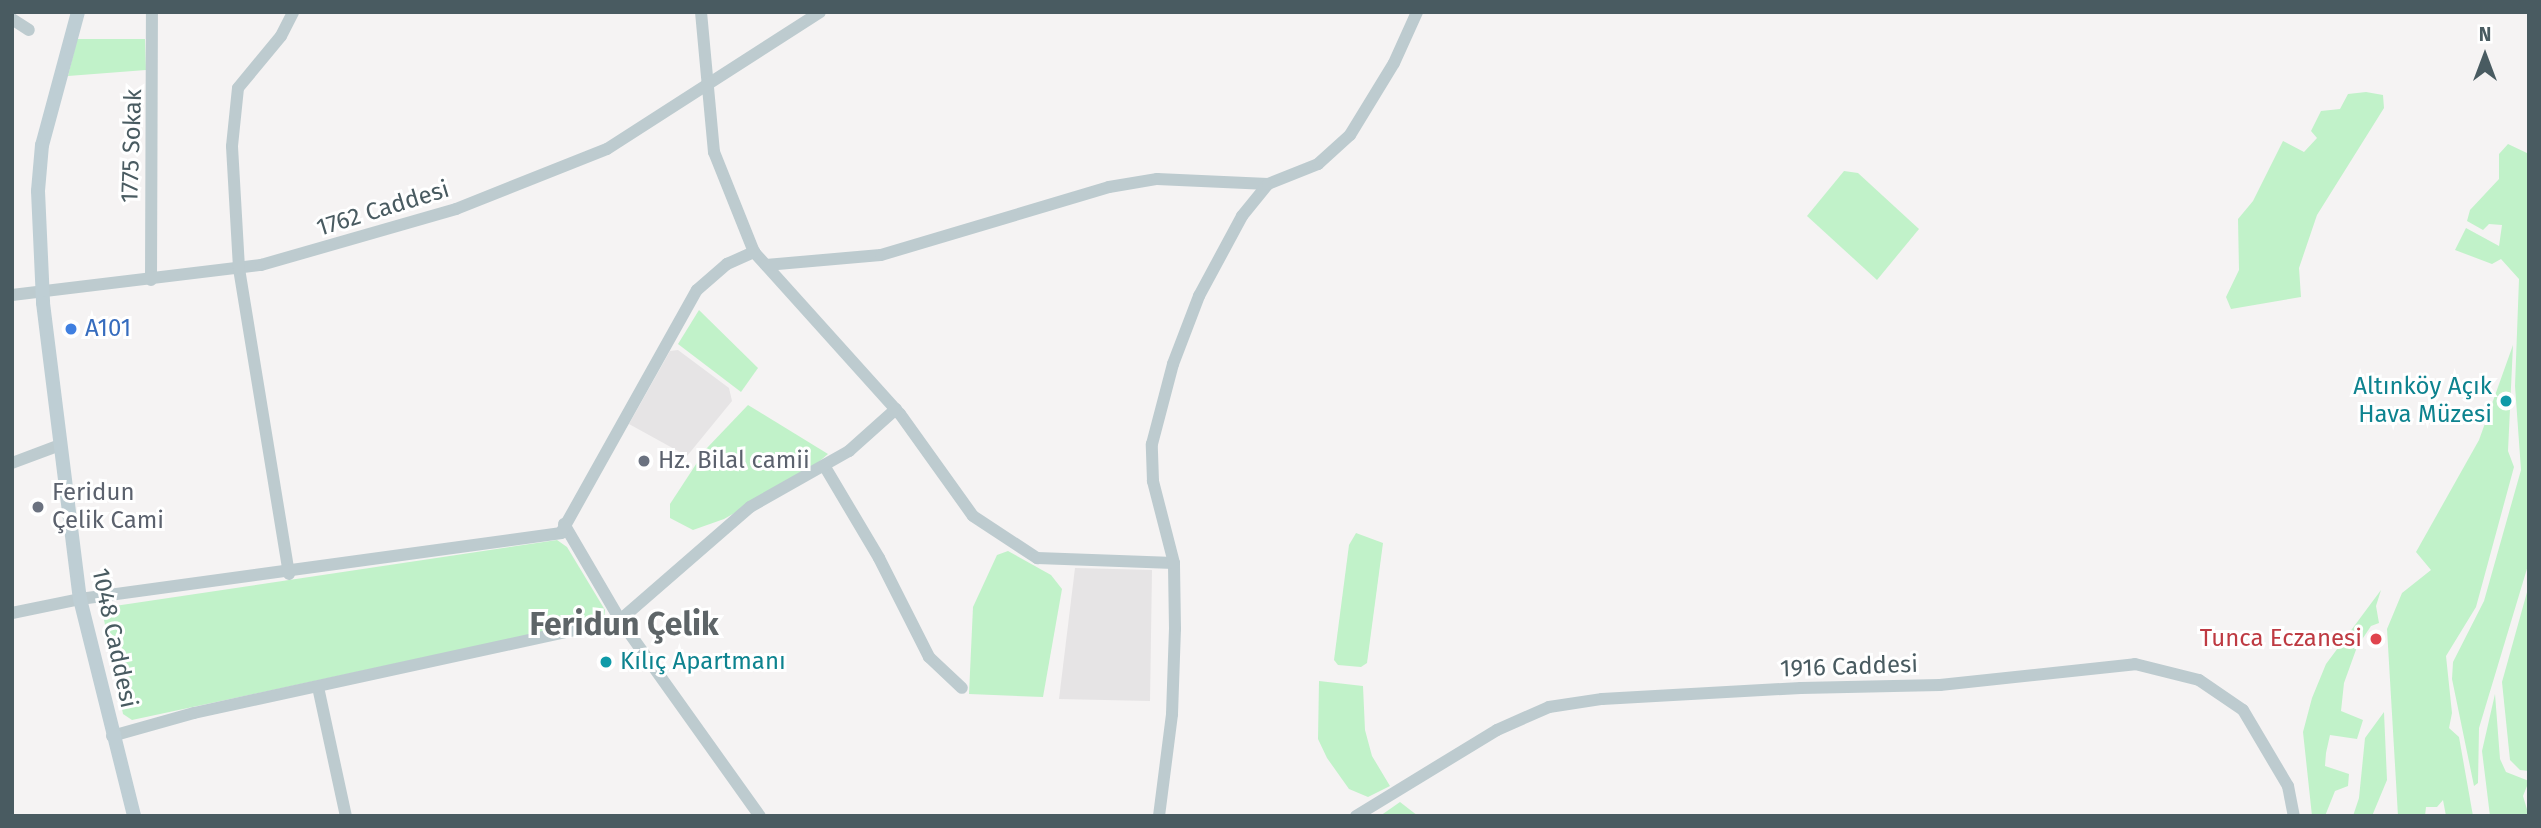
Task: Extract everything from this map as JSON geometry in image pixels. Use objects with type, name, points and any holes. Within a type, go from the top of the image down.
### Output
[{"type":"main road","name":"1048 Caddesi","points":[[78,12],[42,145],[38,191],[42,293],[80,599],[134,816]]},
{"type":"street","name":"1775 Sokak","points":[[151,280],[152,12]]},
{"type":"street","points":[[289,574],[239,268],[232,146],[238,88],[281,36],[293,12]]},
{"type":"street","points":[[701,12],[710,85],[714,152],[754,251],[896,409],[973,516],[1037,558],[1174,563]]},
{"type":"street","name":"1762 Caddesi","points":[[12,295],[239,268],[456,209],[607,149],[820,12]]},
{"type":"street","points":[[766,265],[881,255],[942,233],[1034,213],[1109,187],[1157,179],[1268,184],[1318,164],[1350,135],[1394,63],[1417,12]]},
{"type":"street","points":[[12,19],[29,30]]},
{"type":"street","points":[[1159,816],[1172,714],[1174,563],[1153,481],[1152,444],[1173,364],[1199,296],[1242,216],[1268,184]]},
{"type":"street","points":[[12,613],[80,599],[289,574],[561,533],[697,290],[727,264],[754,251]]},
{"type":"street","points":[[112,736],[620,620],[750,507],[825,467],[896,409]]},
{"type":"street","points":[[12,463],[60,445]]},
{"type":"street","points":[[825,467],[879,558],[929,657],[961,688]]},
{"type":"street","points":[[564,524],[620,620],[760,816]]},
{"type":"street","name":"1916 Caddesi","points":[[1356,816],[1497,730],[1549,707],[1602,699],[1801,688],[1940,685],[2136,664],[2199,680],[2244,710],[2288,786],[2294,816]]},
{"type":"street","points":[[318,687],[346,816]]},
{"type":"shaded area","points":[[678,350],[729,388],[732,401],[687,456],[629,424],[670,351]]},
{"type":"shaded area","points":[[1075,568],[1152,570],[1150,701],[1059,699]]},
{"type":"green space","points":[[77,39],[145,39],[146,70],[68,76]]},
{"type":"green space","points":[[2366,92],[2383,95],[2384,108],[2317,215],[2299,268],[2301,297],[2231,309],[2226,297],[2239,270],[2238,219],[2253,201],[2283,141],[2304,152],[2317,138],[2311,131],[2321,111],[2340,109],[2348,94]]},
{"type":"green space","points":[[2508,144],[2529,154],[2529,562],[2479,728],[2478,783],[2474,786],[2452,679],[2453,662],[2484,601],[2521,470],[2515,386],[2519,279],[2501,259],[2492,264],[2455,250],[2466,228],[2499,246],[2502,225],[2489,224],[2483,230],[2467,221],[2470,210],[2499,179],[2499,154]]},
{"type":"green space","points":[[1844,171],[1858,173],[1919,229],[1877,280],[1807,216]]},
{"type":"green space","points":[[699,310],[758,368],[741,392],[678,344]]},
{"type":"green space","points":[[2513,345],[2508,451],[2514,467],[2476,607],[2446,656],[2452,713],[2449,728],[2459,737],[2473,816],[2446,816],[2443,800],[2437,807],[2426,807],[2425,816],[2398,816],[2387,629],[2402,593],[2431,570],[2416,552],[2479,440]]},
{"type":"green space","points":[[748,405],[828,454],[808,471],[724,519],[693,530],[670,518],[670,504],[706,449]]},
{"type":"green space","points":[[1356,533],[1383,543],[1367,663],[1361,667],[1338,665],[1334,660],[1349,545]]},
{"type":"green space","points":[[557,540],[567,547],[605,610],[604,619],[132,720],[123,714],[103,615],[108,607]]},
{"type":"green space","points":[[1008,551],[1051,575],[1062,589],[1043,697],[969,694],[973,607],[997,555]]},
{"type":"green space","points":[[2529,585],[2529,771],[2520,770],[2510,760],[2502,682]]},
{"type":"green space","points":[[2381,590],[2376,606],[2379,623],[2371,626],[2357,647],[2344,683],[2341,711],[2363,720],[2357,739],[2330,735],[2326,753],[2325,766],[2349,774],[2348,786],[2335,791],[2325,816],[2312,816],[2303,732],[2312,698],[2326,664]]},
{"type":"green space","points":[[1319,681],[1363,686],[1365,730],[1372,756],[1390,786],[1368,797],[1349,789],[1327,758],[1318,739]]},
{"type":"green space","points":[[2495,694],[2500,759],[2506,772],[2529,781],[2523,796],[2529,816],[2490,816],[2482,751]]},
{"type":"green space","points":[[2384,712],[2387,780],[2372,816],[2353,816],[2359,798],[2365,738]]},
{"type":"green space","points":[[1400,802],[1418,816],[1380,816]]},
{"type":"place","name":"A101","points":[[71,329]]},
{"type":"place","name":"Altınköy Açık Hava Müzesi","points":[[2506,401]]},
{"type":"place","name":"Hz. Bilal camii","points":[[644,461]]},
{"type":"place","name":"Feridun Çelik Cami","points":[[38,507]]},
{"type":"place","name":"Tunca Eczanesi","points":[[2376,639]]},
{"type":"place","name":"Kılıç Apartmanı","points":[[606,662]]},
{"type":"district","name":"Feridun Çelik","points":[[624,624]]}]
